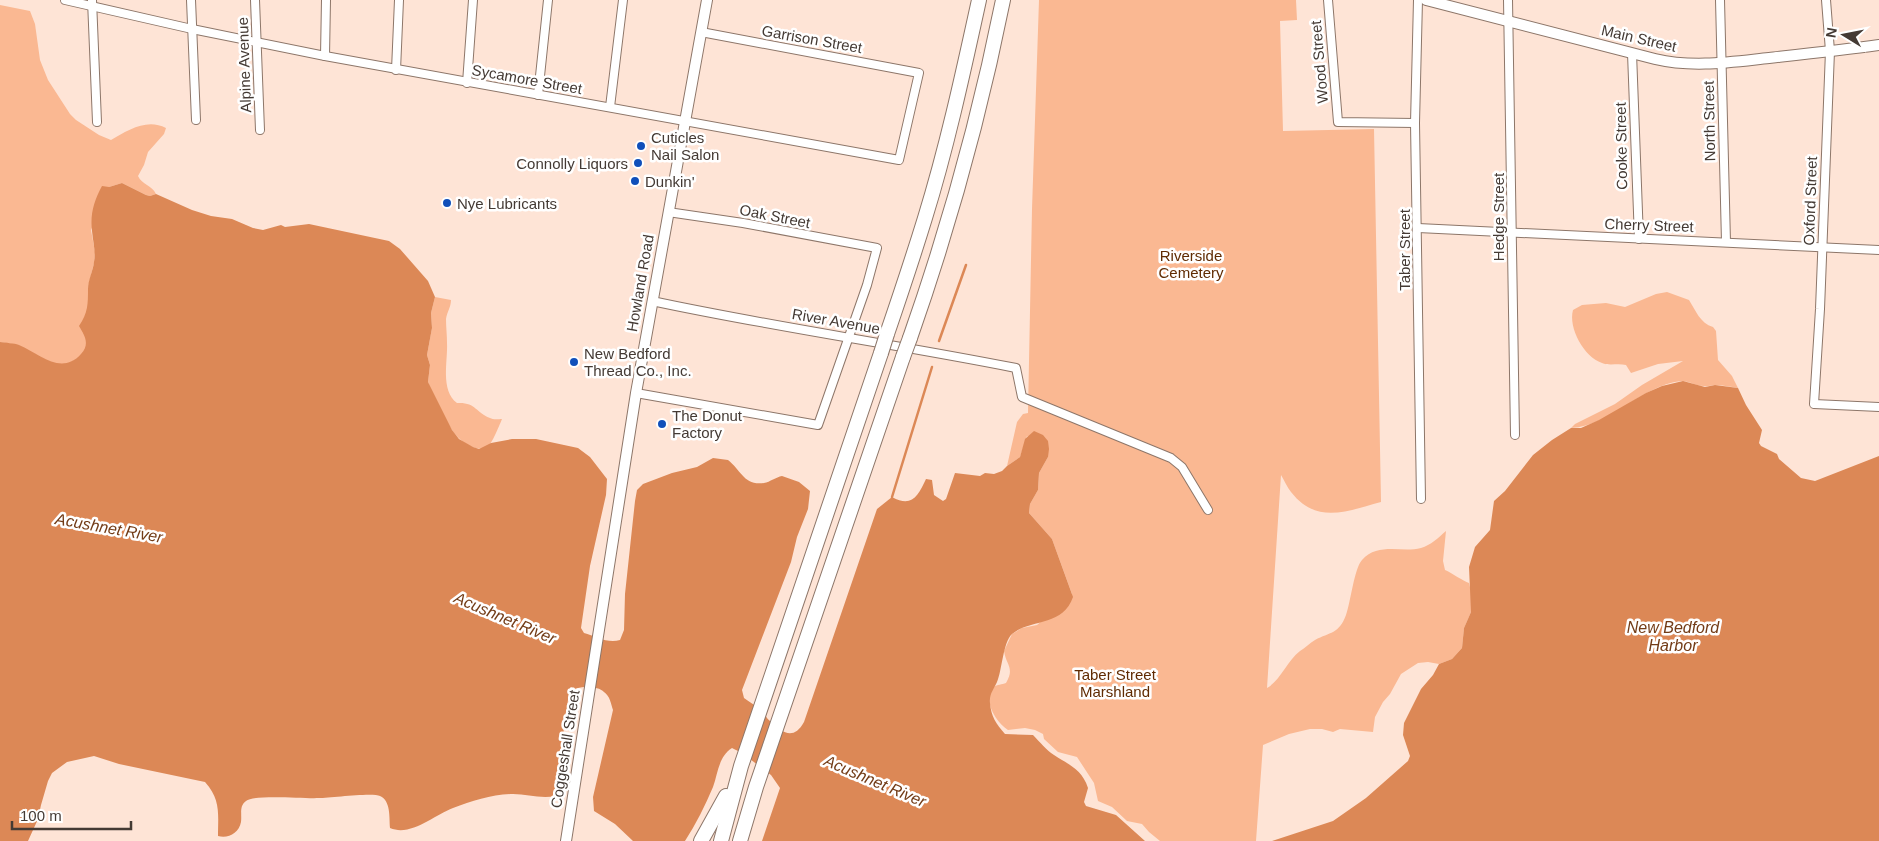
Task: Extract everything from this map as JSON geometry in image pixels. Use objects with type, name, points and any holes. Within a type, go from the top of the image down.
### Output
[{"type":"highway","points":[[720,841],[741,766],[764,696],[888,334],[925,218],[940,164],[979,0]]},
{"type":"highway","points":[[740,841],[756,787],[934,268],[959,185],[1003,0]]},
{"type":"highway","points":[[702,841],[741,766]]},
{"type":"main road","name":"Howland Road","points":[[594,661],[636,393],[706,0]]},
{"type":"main road","name":"Main Street","points":[[1426,0],[1632,53],[1679,63],[1722,62],[1879,45]]},
{"type":"main road","name":"Coggeshall Street","points":[[566,841],[594,661]]},
{"type":"street","name":"Sycamore Street","points":[[65,0],[93,3],[192,29],[396,70],[684,120],[899,160],[919,73]]},
{"type":"street","points":[[191,0],[196,120]]},
{"type":"street","name":"Alpine Avenue","points":[[255,0],[260,130]]},
{"type":"street","points":[[325,56],[326,0]]},
{"type":"street","points":[[396,70],[399,0]]},
{"type":"street","points":[[467,83],[473,0]]},
{"type":"street","points":[[538,95],[548,0]]},
{"type":"street","points":[[610,107],[623,0]]},
{"type":"street","name":"Wood Street","points":[[1328,0],[1338,122],[1415,123]]},
{"type":"street","name":"Taber Street","points":[[1418,0],[1415,123],[1421,499]]},
{"type":"street","name":"Hedge Street","points":[[1508,0],[1515,435]]},
{"type":"street","name":"North Street","points":[[1720,0],[1726,242]]},
{"type":"street","name":"Oxford Street","points":[[1826,0],[1830,51],[1814,404],[1879,407]]},
{"type":"street","points":[[93,3],[98,122]]},
{"type":"street","name":"Garrison Street","points":[[700,32],[919,73]]},
{"type":"street","name":"Cooke Street","points":[[1632,53],[1639,239]]},
{"type":"street","name":"Oak Street","points":[[668,212],[743,223],[877,248],[867,284],[847,336]]},
{"type":"street","name":"Cherry Street","points":[[1418,228],[1879,250]]},
{"type":"street","name":"River Avenue","points":[[652,300],[731,318],[847,336],[1016,368],[1022,397],[1171,458],[1182,467],[1208,510]]},
{"type":"street","points":[[636,393],[818,424],[847,336]]},
{"type":"green space","points":[[1039,0],[1296,0],[1297,20],[1280,21],[1283,131],[1374,129],[1381,502],[1333,513],[1322,512],[1311,509],[1301,502],[1290,490],[1281,475],[1267,688],[1276,681],[1295,655],[1315,640],[1334,632],[1340,626],[1348,609],[1359,564],[1375,551],[1425,547],[1446,531],[1443,561],[1445,570],[1469,583],[1471,612],[1464,628],[1462,648],[1452,659],[1439,664],[1418,663],[1401,674],[1375,717],[1373,732],[1340,729],[1333,732],[1322,729],[1310,729],[1289,734],[1263,745],[1256,841],[1160,841],[1142,824],[1127,821],[1112,807],[1098,801],[1094,783],[1077,757],[1058,752],[1044,739],[1043,734],[1035,730],[1025,728],[1008,730],[995,717],[990,705],[989,698],[994,687],[1006,683],[1009,678],[1010,670],[1004,651],[1012,634],[1022,628],[1037,625],[1072,594],[1052,539],[1029,513],[1030,504],[1038,490],[1039,473],[1048,457],[1027,436],[1020,457],[1007,466],[1017,422],[1023,414],[1028,413]]},
{"type":"green space","points":[[0,5],[30,11],[35,24],[40,60],[48,80],[76,120],[99,135],[111,140],[138,126],[152,124],[166,128],[164,134],[148,152],[138,176],[156,194],[146,195],[122,183],[109,187],[91,230],[95,252],[88,287],[89,299],[86,317],[90,350],[70,363],[59,365],[18,345],[0,342]]},
{"type":"green space","points":[[1667,292],[1689,300],[1702,320],[1716,331],[1718,360],[1732,376],[1738,388],[1718,385],[1701,386],[1681,381],[1666,384],[1652,390],[1599,421],[1586,426],[1571,428],[1575,424],[1615,404],[1642,385],[1683,361],[1658,364],[1631,373],[1626,365],[1608,364],[1595,360],[1589,355],[1575,333],[1572,317],[1573,310],[1582,305],[1606,303],[1625,307],[1656,294]]},
{"type":"green space","points":[[435,297],[451,300],[446,319],[446,375],[448,391],[457,403],[468,404],[491,419],[502,419],[493,440],[486,448],[481,449],[469,446],[455,434],[430,388],[428,382],[430,365],[427,355],[432,328],[431,313]]},
{"type":"water","name":"Acushnet River","points":[[122,183],[146,195],[156,194],[192,210],[211,216],[232,219],[253,228],[263,230],[281,225],[285,227],[309,224],[389,241],[400,249],[428,281],[435,297],[431,313],[432,328],[427,355],[430,365],[428,382],[452,430],[459,439],[479,449],[491,443],[512,439],[536,439],[578,448],[590,457],[607,479],[606,495],[590,566],[581,628],[584,633],[615,641],[620,640],[624,630],[625,594],[635,501],[637,490],[643,484],[672,473],[697,467],[713,458],[728,460],[747,480],[752,482],[764,483],[782,476],[799,482],[810,491],[808,509],[797,537],[791,562],[742,690],[744,698],[761,710],[775,726],[784,732],[792,733],[796,731],[804,722],[877,509],[892,497],[905,501],[914,498],[926,479],[932,480],[934,495],[943,501],[946,499],[955,473],[980,476],[985,473],[994,474],[1002,471],[1020,457],[1025,439],[1034,431],[1043,435],[1048,441],[1048,457],[1039,473],[1038,490],[1030,504],[1029,513],[1052,539],[1073,597],[1068,607],[1062,613],[1054,618],[1019,629],[1009,638],[999,677],[990,697],[991,712],[1005,734],[1033,735],[1051,753],[1079,772],[1088,788],[1084,802],[1086,806],[1116,815],[1145,841],[762,841],[780,788],[771,775],[742,753],[732,748],[721,761],[710,794],[685,841],[633,841],[615,824],[594,811],[593,797],[613,710],[606,694],[597,688],[586,687],[576,688],[569,692],[562,743],[561,777],[555,796],[505,794],[475,800],[406,830],[390,828],[388,805],[384,798],[376,795],[319,798],[259,798],[251,799],[244,803],[240,826],[232,834],[222,837],[218,836],[218,808],[216,801],[205,782],[119,764],[94,756],[67,762],[52,773],[38,819],[28,841],[0,841],[0,342],[19,345],[43,358],[58,363],[66,363],[81,354],[86,343],[79,326],[87,308],[88,286],[95,258],[92,225],[93,208],[102,186],[109,187]]},
{"type":"water","name":"New Bedford Harbor","points":[[1683,381],[1705,387],[1715,385],[1738,388],[1762,430],[1759,443],[1761,446],[1777,454],[1779,459],[1801,478],[1815,481],[1879,456],[1879,841],[1272,841],[1333,821],[1366,798],[1408,761],[1410,756],[1403,735],[1404,723],[1421,689],[1433,675],[1439,664],[1452,659],[1462,648],[1464,628],[1471,612],[1469,567],[1475,547],[1490,530],[1494,501],[1505,491],[1533,455],[1571,428],[1581,428],[1646,393],[1662,386]]},
{"type":"waterway","points":[[939,341],[966,265]]},
{"type":"waterway","points":[[892,497],[932,367]]},
{"type":"place","name":"Cuticles Nail Salon","points":[[641,146]]},
{"type":"place","name":"Connolly Liquors","points":[[638,163]]},
{"type":"place","name":"Dunkin'","points":[[635,181]]},
{"type":"place","name":"Nye Lubricants","points":[[447,203]]},
{"type":"place","name":"New Bedford Thread Co., Inc.","points":[[574,362]]},
{"type":"place","name":"The Donut Factory","points":[[662,424]]},
{"type":"park label","name":"Riverside Cemetery","points":[[1191,264]]},
{"type":"park label","name":"Taber Street Marshland","points":[[1115,682]]}]
